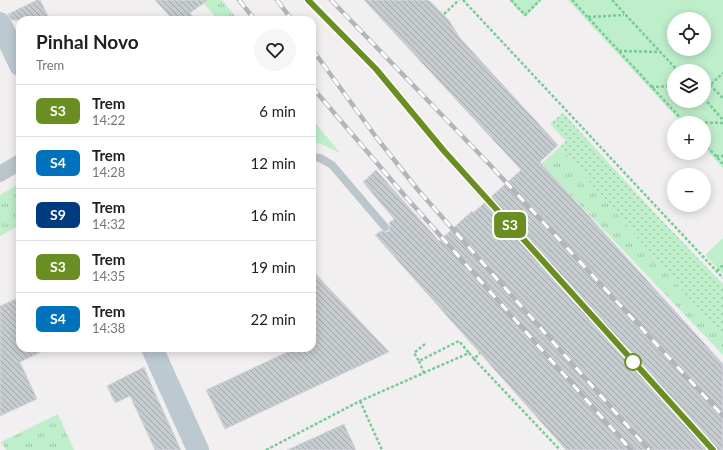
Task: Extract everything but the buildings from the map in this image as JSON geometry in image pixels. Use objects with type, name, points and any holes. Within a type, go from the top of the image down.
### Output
[{"type":"street","points":[[0,23],[16,57]]},
{"type":"street","points":[[0,174],[16,164]]},
{"type":"street","points":[[154,352],[198,450]]},
{"type":"lane","points":[[316,158],[320,158],[332,165],[385,227]]},
{"type":"path","points":[[444,14],[459,0]]},
{"type":"path","points":[[463,0],[723,278]]},
{"type":"path","points":[[511,0],[524,15],[540,0]]},
{"type":"path","points":[[572,0],[679,116]]},
{"type":"path","points":[[612,0],[671,64]]},
{"type":"path","points":[[587,17],[625,15]]},
{"type":"path","points":[[619,51],[660,52]]},
{"type":"path","points":[[711,84],[723,73]]},
{"type":"path","points":[[651,87],[667,86]]},
{"type":"path","points":[[711,86],[723,98]]},
{"type":"path","points":[[711,106],[723,120]]},
{"type":"path","points":[[711,123],[723,123]]},
{"type":"path","points":[[711,152],[723,164]]},
{"type":"path","points":[[715,156],[723,156]]},
{"type":"path","points":[[716,271],[723,265]]},
{"type":"path","points":[[419,361],[459,341],[468,353],[560,450]]},
{"type":"path","points":[[424,373],[414,353],[425,344]]},
{"type":"path","points":[[266,450],[360,401],[468,353]]},
{"type":"path","points":[[474,359],[480,353]]},
{"type":"path","points":[[360,401],[382,450]]},
{"type":"green space","points":[[201,0],[222,0],[235,16],[215,16]]},
{"type":"green space","points":[[509,0],[542,0],[525,17]]},
{"type":"green space","points":[[568,0],[723,0],[723,168],[711,155],[711,116],[676,116],[668,108],[711,108],[711,64],[667,64],[667,107]]},
{"type":"green space","points":[[563,113],[664,223],[723,284],[723,338],[560,147],[566,141],[550,124]]},
{"type":"green space","points":[[316,124],[340,153],[319,143],[316,143]]},
{"type":"green space","points":[[560,147],[723,338],[723,355],[541,164]]},
{"type":"green space","points":[[16,185],[16,227],[0,236],[0,195]]},
{"type":"green space","points":[[723,238],[723,274],[705,255]]},
{"type":"green space","points":[[58,414],[74,450],[6,450],[1,442]]},
{"type":"railway","points":[[239,0],[252,16]]},
{"type":"railway","points":[[277,0],[289,16]]},
{"type":"railway","points":[[309,0],[376,69],[444,151],[713,450]]},
{"type":"railway","points":[[331,0],[491,166],[723,416]]},
{"type":"railway","points":[[316,54],[376,137],[418,190],[649,450]]},
{"type":"railway","points":[[316,92],[405,196],[631,450]]},
{"type":"train","name":"S3","points":[[308,0],[376,69],[444,151],[713,450]]}]
